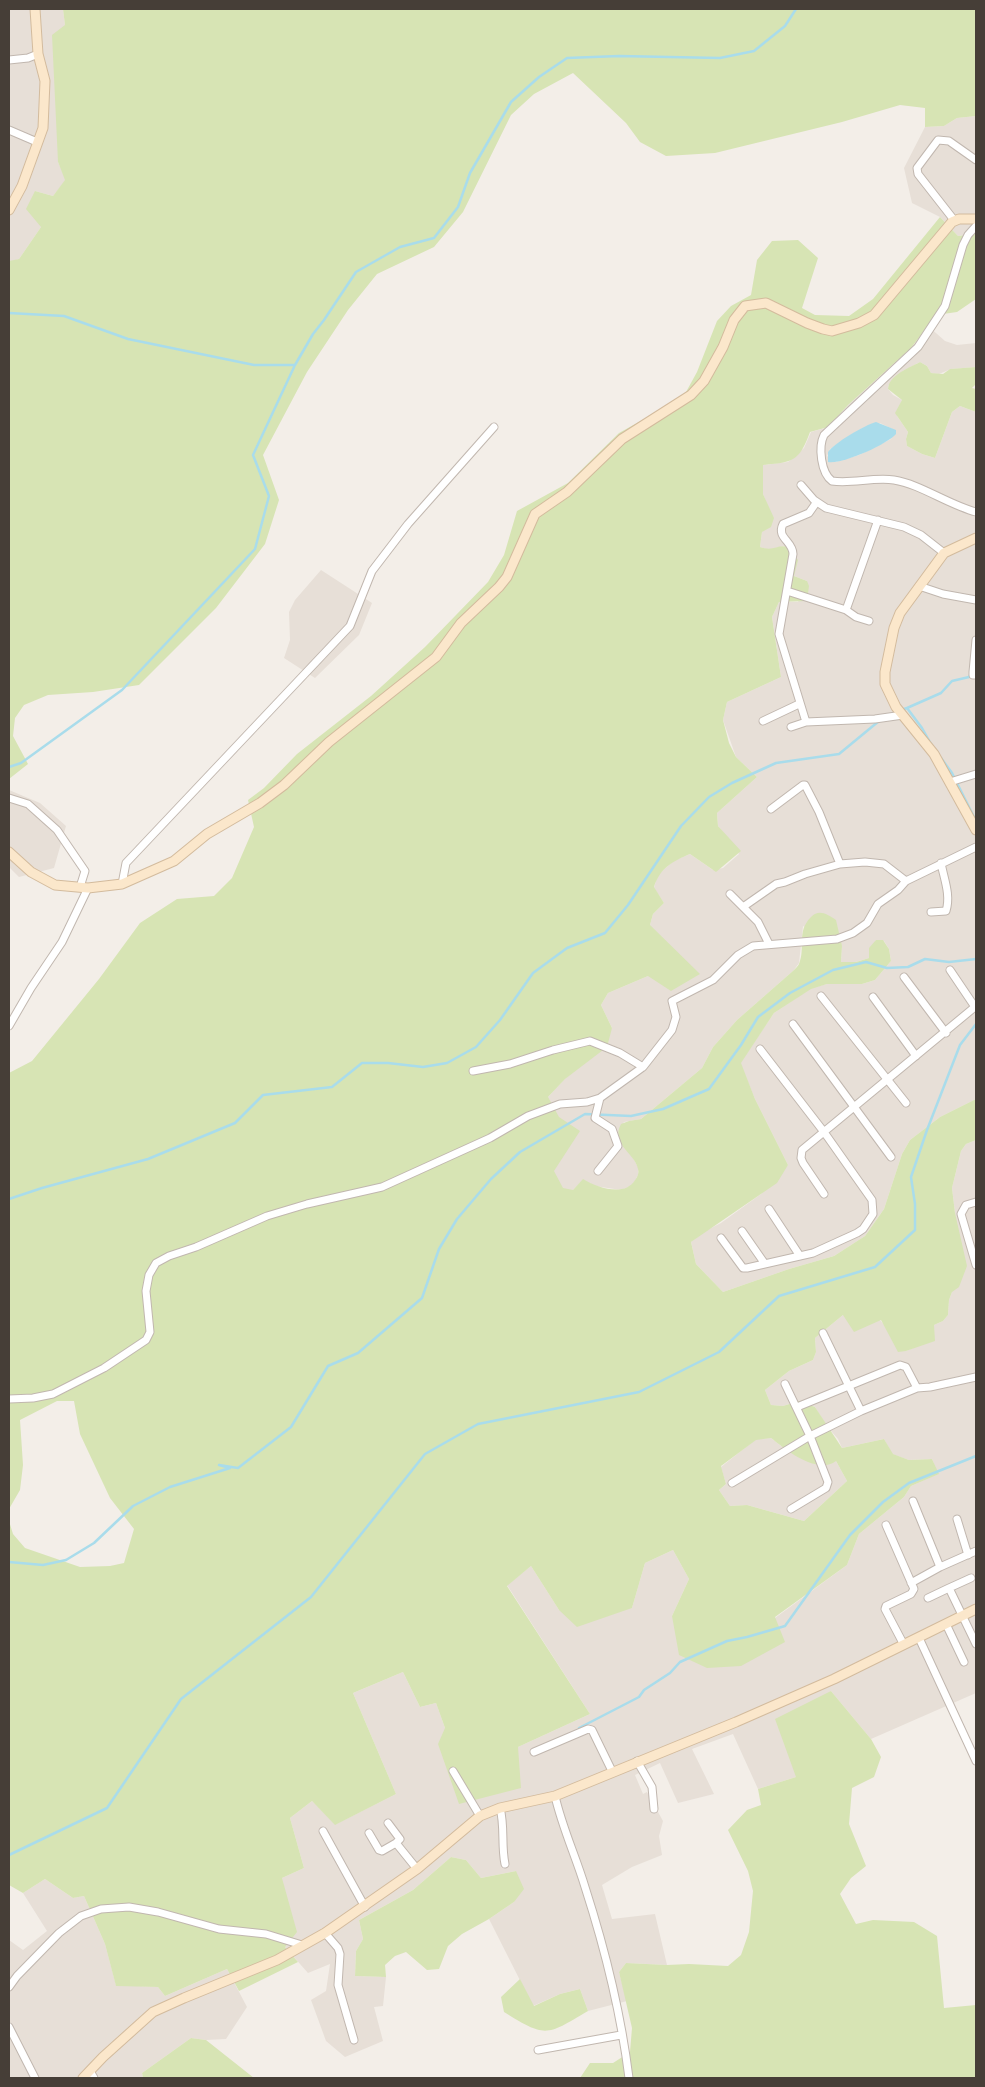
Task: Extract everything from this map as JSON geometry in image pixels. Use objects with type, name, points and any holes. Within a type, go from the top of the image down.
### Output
[{"type":"street","points":[[9,210],[22,186],[43,128],[45,80],[38,54],[35,9]]},
{"type":"street","points":[[9,60],[28,58],[38,54]]},
{"type":"street","points":[[9,130],[37,142]]},
{"type":"street","points":[[954,220],[918,174],[917,168],[938,140],[949,141],[976,160]]},
{"type":"street","points":[[9,852],[30,872],[55,885],[84,887],[122,884],[174,861],[207,834],[260,803],[284,785],[329,742],[436,657],[460,623],[499,588],[507,577],[535,514],[566,492],[622,439],[692,395],[704,381],[723,347],[734,320],[745,306],[766,303],[823,330],[843,329],[859,324],[874,315],[954,220],[976,219]]},
{"type":"street","points":[[976,226],[968,235],[963,245],[945,306],[918,347],[824,436],[821,446],[825,471],[827,477],[832,481],[896,480],[976,512]]},
{"type":"street","points":[[122,884],[126,863],[350,626],[372,571],[408,524],[494,428]]},
{"type":"street","points":[[801,485],[816,502],[826,508],[904,527],[944,552]]},
{"type":"street","points":[[806,722],[779,634],[793,549],[782,535],[782,526],[789,520],[809,513],[816,502]]},
{"type":"street","points":[[846,610],[878,520]]},
{"type":"street","points":[[976,538],[944,552],[900,613],[891,640],[885,672],[886,684],[900,711],[955,781],[976,830]]},
{"type":"street","points":[[919,586],[943,594],[976,600]]},
{"type":"street","points":[[787,591],[846,610],[856,617],[869,621]]},
{"type":"street","points":[[974,674],[976,640]]},
{"type":"street","points":[[763,721],[800,704]]},
{"type":"street","points":[[791,727],[806,722],[885,718],[900,711]]},
{"type":"street","points":[[955,781],[976,774]]},
{"type":"street","points":[[771,809],[805,785],[819,812],[840,864]]},
{"type":"street","points":[[9,798],[28,804],[57,830],[85,871],[84,887],[62,942],[31,988],[9,1026]]},
{"type":"street","points":[[9,1398],[33,1398],[53,1394],[104,1368],[146,1340],[150,1332],[146,1290],[149,1275],[156,1263],[267,1216],[307,1204],[382,1186],[490,1138],[528,1116],[560,1104],[587,1102],[600,1098],[643,1067],[672,1030],[676,1018],[672,1001],[713,980],[745,950],[754,946],[769,944],[837,939],[853,933],[867,922],[878,904],[898,890],[906,881],[976,847]]},
{"type":"street","points":[[743,907],[776,884],[840,864],[865,862],[884,864],[906,881]]},
{"type":"street","points":[[931,912],[946,911],[948,906],[948,892],[941,863]]},
{"type":"street","points":[[730,894],[758,922],[769,944]]},
{"type":"street","points":[[824,1194],[801,1158],[802,1150],[976,1006],[950,970]]},
{"type":"street","points":[[904,977],[946,1032]]},
{"type":"street","points":[[821,996],[906,1103]]},
{"type":"street","points":[[873,997],[916,1056]]},
{"type":"street","points":[[793,1024],[891,1157]]},
{"type":"street","points":[[473,1071],[510,1064],[553,1050],[590,1041],[620,1053],[643,1067]]},
{"type":"street","points":[[720,1238],[743,1268],[813,1253],[857,1233],[863,1229],[873,1214],[872,1200],[824,1132],[760,1049]]},
{"type":"street","points":[[598,1171],[618,1146],[612,1129],[595,1118],[600,1098]]},
{"type":"street","points":[[976,1202],[966,1205],[961,1214],[976,1265]]},
{"type":"street","points":[[769,1209],[800,1256]]},
{"type":"street","points":[[742,1231],[764,1264]]},
{"type":"street","points":[[823,1333],[861,1411]]},
{"type":"street","points":[[797,1407],[900,1365],[906,1367],[917,1388]]},
{"type":"street","points":[[732,1483],[810,1436],[861,1411],[917,1388],[976,1377]]},
{"type":"street","points":[[785,1384],[810,1436],[828,1482],[826,1488],[791,1508]]},
{"type":"street","points":[[913,1501],[940,1568]]},
{"type":"street","points":[[957,1519],[968,1555]]},
{"type":"street","points":[[886,1526],[911,1583],[913,1592],[886,1606],[885,1609],[904,1645]]},
{"type":"street","points":[[911,1583],[976,1552]]},
{"type":"street","points":[[928,1598],[971,1578]]},
{"type":"street","points":[[950,1588],[976,1644]]},
{"type":"street","points":[[89,2076],[153,2012],[277,1960],[302,1946],[365,1907],[417,1869],[480,1816],[500,1808],[555,1796],[612,1771],[772,1707],[976,1609]]},
{"type":"street","points":[[946,1624],[964,1662]]},
{"type":"street","points":[[919,1638],[976,1761]]},
{"type":"street","points":[[534,1752],[588,1729],[592,1730],[612,1771]]},
{"type":"street","points":[[637,1762],[652,1787],[654,1809]]},
{"type":"street","points":[[454,1771],[480,1816]]},
{"type":"street","points":[[555,1796],[558,1811],[590,1905],[607,1968],[629,2078]]},
{"type":"street","points":[[500,1808],[503,1822],[502,1852],[505,1864]]},
{"type":"street","points":[[369,1834],[379,1850],[382,1851],[396,1843],[400,1839],[388,1823]]},
{"type":"street","points":[[323,1831],[365,1907]]},
{"type":"street","points":[[396,1843],[417,1869]]},
{"type":"street","points":[[9,1987],[17,1976],[60,1932],[81,1916],[102,1909],[129,1907],[158,1912],[219,1929],[266,1934],[302,1946]]},
{"type":"street","points":[[325,1932],[338,1948],[340,1954],[338,1985],[354,2040]]},
{"type":"street","points":[[9,2029],[35,2078]]},
{"type":"street","points":[[538,2050],[621,2035]]},
{"type":"shaded area","points":[[9,9],[63,9],[65,25],[58,162],[66,180],[53,196],[35,191],[41,227],[19,259],[10,262]]},
{"type":"shaded area","points":[[976,116],[976,234],[958,236],[940,217],[912,203],[904,168],[925,127],[944,126],[957,118]]},
{"type":"shaded area","points":[[928,326],[945,341],[957,345],[976,343],[976,367],[951,369],[939,374],[931,373],[927,366],[920,362],[903,371],[888,386],[888,389],[893,395],[902,400],[897,416],[908,432],[907,446],[935,458],[952,412],[960,406],[976,412],[976,1099],[940,1117],[910,1140],[902,1154],[884,1209],[865,1236],[834,1256],[789,1269],[723,1292],[696,1264],[691,1242],[761,1194],[788,1165],[755,1099],[740,1063],[774,1013],[811,988],[827,984],[862,984],[875,980],[891,961],[889,949],[884,941],[876,940],[869,958],[856,962],[841,962],[842,946],[803,926],[799,963],[794,970],[737,1020],[713,1047],[702,1068],[641,1119],[624,1122],[619,1132],[638,1167],[638,1175],[632,1186],[621,1190],[595,1186],[583,1180],[573,1190],[433,1250],[548,1097],[612,1028],[601,1005],[608,993],[648,976],[650,925],[653,914],[664,903],[654,888],[657,876],[673,861],[690,854],[713,870],[723,868],[739,854],[718,826],[717,813],[757,777],[736,757],[723,720],[727,702],[781,677],[772,617],[779,602],[798,602],[807,581],[794,576],[784,546],[769,550],[760,547],[762,532],[770,512],[763,494],[763,465],[788,462],[804,448],[811,432],[828,427],[848,405],[911,348]],"holes":[[[880,423],[896,431],[891,439],[859,455],[836,462],[827,456],[830,449],[861,429]]]},
{"type":"shaded area","points":[[321,570],[372,603],[359,635],[315,678],[284,658],[290,640],[289,612],[295,600]]},
{"type":"shaded area","points":[[9,790],[40,803],[66,826],[54,868],[19,877],[9,867]]},
{"type":"shaded area","points":[[976,1140],[976,1693],[871,1739],[831,1691],[796,1777],[758,1789],[733,1734],[692,1749],[714,1794],[678,1803],[660,1763],[635,1775],[643,1794],[647,1792],[663,1821],[659,1836],[662,1855],[632,1867],[602,1885],[612,1919],[655,1914],[667,1965],[626,1963],[619,1972],[627,2001],[588,2011],[580,1989],[560,1994],[533,2006],[489,1919],[514,1902],[516,1871],[481,1878],[466,1860],[451,1857],[413,1890],[359,1920],[363,1939],[356,1951],[355,1976],[386,1977],[383,2006],[374,2007],[383,2041],[345,2057],[326,2041],[311,2000],[326,1991],[330,1964],[308,1973],[285,1947],[282,1878],[304,1868],[290,1818],[312,1801],[336,1824],[396,1794],[353,1693],[403,1672],[420,1707],[436,1703],[445,1728],[518,1747],[590,1714],[507,1585],[531,1566],[559,1610],[632,1608],[645,1563],[673,1550],[689,1579],[672,1616],[775,1618],[847,1565],[859,1534],[904,1497],[911,1486],[938,1474],[932,1459],[909,1460],[892,1454],[884,1439],[842,1448],[838,1439],[825,1424],[815,1407],[799,1401],[783,1406],[771,1405],[765,1390],[789,1371],[813,1360],[816,1352],[815,1338],[843,1315],[880,1320],[906,1351],[913,1348],[934,1325],[943,1321],[948,1315],[949,1300],[952,1292],[955,1213],[952,1188],[961,1151],[966,1144]]},
{"type":"shaded area","points":[[771,1438],[781,1446],[836,1461],[847,1481],[804,1521],[747,1505],[730,1506],[719,1490],[726,1484],[721,1467],[756,1439]]},
{"type":"shaded area","points":[[45,1879],[73,1898],[84,1896],[105,1944],[116,1985],[158,1987],[165,1996],[227,1969],[247,2007],[226,2039],[206,2040],[191,2038],[142,2073],[143,2078],[9,2078],[9,1940],[23,1950],[47,1931],[23,1893]]},
{"type":"green space","points":[[63,9],[976,9],[976,116],[957,118],[944,126],[925,127],[925,108],[900,105],[842,122],[715,153],[666,156],[640,142],[626,123],[573,73],[534,94],[511,115],[463,212],[434,247],[377,274],[348,310],[307,372],[263,455],[279,500],[265,544],[216,608],[139,685],[93,692],[48,695],[24,705],[15,718],[13,736],[28,764],[9,779],[9,261],[19,259],[41,227],[26,209],[35,191],[53,196],[65,180],[58,162],[52,35],[65,25]]},
{"type":"green space","points":[[940,217],[958,236],[976,234],[976,299],[957,312],[936,315],[911,348],[848,405],[828,427],[810,432],[803,448],[796,457],[786,462],[763,465],[763,494],[774,518],[771,527],[762,532],[760,547],[769,549],[781,546],[788,547],[798,560],[794,576],[807,581],[809,586],[807,601],[779,602],[772,617],[781,677],[727,702],[723,720],[729,743],[736,757],[757,777],[717,813],[718,826],[741,851],[716,872],[690,854],[668,866],[660,875],[654,887],[664,903],[653,914],[650,925],[700,974],[671,991],[648,976],[608,993],[601,1005],[612,1028],[607,1047],[565,1079],[548,1097],[559,1117],[580,1131],[554,1171],[563,1188],[573,1190],[583,1179],[603,1188],[618,1190],[625,1188],[631,1185],[638,1176],[638,1169],[633,1158],[621,1143],[618,1131],[621,1124],[641,1119],[702,1068],[713,1047],[737,1020],[796,968],[801,958],[802,934],[806,923],[811,917],[820,913],[836,920],[842,946],[841,962],[856,962],[869,958],[869,948],[876,940],[883,940],[889,949],[891,961],[875,980],[862,984],[827,984],[811,989],[774,1013],[741,1063],[755,1099],[788,1165],[777,1183],[691,1242],[696,1264],[723,1292],[789,1269],[834,1256],[865,1236],[884,1209],[902,1154],[910,1140],[940,1117],[976,1099],[976,1140],[966,1144],[961,1151],[952,1188],[955,1213],[967,1266],[959,1287],[952,1292],[949,1300],[948,1315],[943,1321],[934,1325],[935,1341],[898,1352],[881,1320],[854,1332],[843,1315],[815,1338],[816,1352],[813,1360],[789,1371],[765,1390],[771,1405],[783,1406],[799,1401],[815,1407],[842,1448],[884,1439],[893,1454],[909,1460],[932,1459],[939,1474],[911,1486],[904,1497],[859,1534],[847,1565],[775,1617],[785,1642],[741,1666],[707,1668],[679,1655],[672,1616],[689,1579],[673,1550],[645,1563],[632,1608],[577,1627],[559,1610],[531,1566],[507,1586],[590,1714],[518,1747],[521,1788],[459,1804],[438,1744],[445,1728],[436,1703],[420,1707],[403,1672],[353,1693],[396,1794],[335,1825],[312,1801],[290,1818],[304,1868],[282,1878],[297,1932],[285,1947],[298,1962],[239,1991],[227,1969],[165,1996],[158,1987],[116,1986],[105,1944],[84,1896],[73,1898],[45,1879],[23,1893],[9,1885],[9,1521],[13,1534],[25,1548],[80,1567],[110,1566],[124,1563],[134,1529],[110,1498],[80,1434],[74,1401],[57,1401],[20,1420],[23,1465],[20,1490],[9,1509],[9,1073],[32,1061],[99,979],[140,923],[177,899],[214,896],[232,878],[254,827],[248,800],[264,788],[297,754],[371,696],[425,647],[488,582],[504,555],[517,511],[568,483],[619,433],[662,409],[686,392],[697,372],[717,321],[731,306],[751,295],[757,260],[772,241],[798,240],[818,258],[802,308],[815,315],[849,316],[873,299]],"holes":[[[771,1438],[793,1454],[811,1463],[828,1465],[836,1461],[847,1481],[804,1521],[747,1505],[730,1506],[719,1490],[726,1484],[721,1466],[756,1440]]]},
{"type":"green space","points":[[920,362],[927,366],[931,373],[943,374],[950,369],[976,367],[976,384],[972,388],[976,389],[976,412],[960,406],[952,412],[935,458],[907,446],[908,432],[895,413],[902,400],[888,389],[889,384],[896,376],[905,369]]},
{"type":"green space","points":[[831,1691],[871,1739],[881,1757],[874,1777],[852,1788],[849,1824],[866,1866],[851,1878],[840,1894],[856,1924],[873,1920],[914,1922],[937,1936],[944,2008],[976,2005],[976,2078],[580,2078],[590,2063],[613,2063],[630,2052],[632,2028],[619,1972],[626,1963],[728,1966],[741,1955],[749,1932],[753,1891],[748,1871],[728,1830],[747,1810],[761,1805],[758,1789],[796,1777],[775,1719]]},
{"type":"green space","points":[[451,1857],[466,1860],[481,1878],[516,1871],[524,1889],[514,1902],[462,1934],[448,1946],[439,1969],[427,1970],[406,1952],[395,1956],[385,1965],[386,1977],[355,1976],[356,1951],[363,1939],[359,1920],[413,1890]]},
{"type":"green space","points":[[520,1979],[534,2006],[560,1994],[580,1989],[588,2011],[554,2029],[546,2031],[529,2026],[504,2012],[501,1997]]},
{"type":"green space","points":[[191,2038],[206,2040],[254,2078],[143,2078],[142,2073]]},
{"type":"water","points":[[876,422],[896,430],[896,434],[884,443],[864,453],[843,460],[828,462],[828,452],[831,448],[858,430]]},
{"type":"waterway","points":[[9,767],[21,763],[122,690],[255,549],[269,496],[253,455],[295,365],[313,334],[356,272],[400,247],[434,238],[458,207],[470,173],[511,102],[539,77],[567,58],[619,56],[720,58],[754,51],[785,26],[796,9]]},
{"type":"waterway","points":[[9,313],[64,316],[128,339],[254,365],[295,365]]},
{"type":"waterway","points":[[907,708],[941,693],[952,681],[969,677],[971,673]]},
{"type":"waterway","points":[[901,710],[907,708],[931,744]]},
{"type":"waterway","points":[[9,1199],[148,1159],[235,1123],[263,1095],[332,1087],[362,1063],[388,1063],[423,1067],[447,1063],[476,1047],[500,1020],[533,973],[567,948],[605,933],[628,905],[681,826],[709,797],[732,783],[776,763],[839,754],[879,721]]},
{"type":"waterway","points":[[941,758],[952,773],[976,821]]},
{"type":"waterway","points":[[9,1562],[43,1565],[66,1560],[94,1543],[133,1506],[170,1487],[230,1468],[219,1465],[238,1468],[291,1427],[328,1366],[358,1353],[422,1298],[439,1249],[457,1219],[491,1179],[520,1152],[585,1114],[631,1116],[663,1109],[709,1089],[741,1045],[758,1017],[790,993],[833,970],[866,962],[887,968],[908,967],[925,959],[949,962],[976,959]]},
{"type":"waterway","points":[[9,1855],[107,1808],[181,1699],[311,1597],[425,1454],[478,1424],[639,1392],[719,1352],[779,1296],[875,1267],[915,1230],[915,1204],[911,1177],[960,1045],[976,1024]]},
{"type":"waterway","points":[[579,1728],[639,1697],[644,1690],[670,1673],[680,1662],[727,1641],[785,1626],[850,1535],[883,1502],[909,1483],[976,1456]]}]
